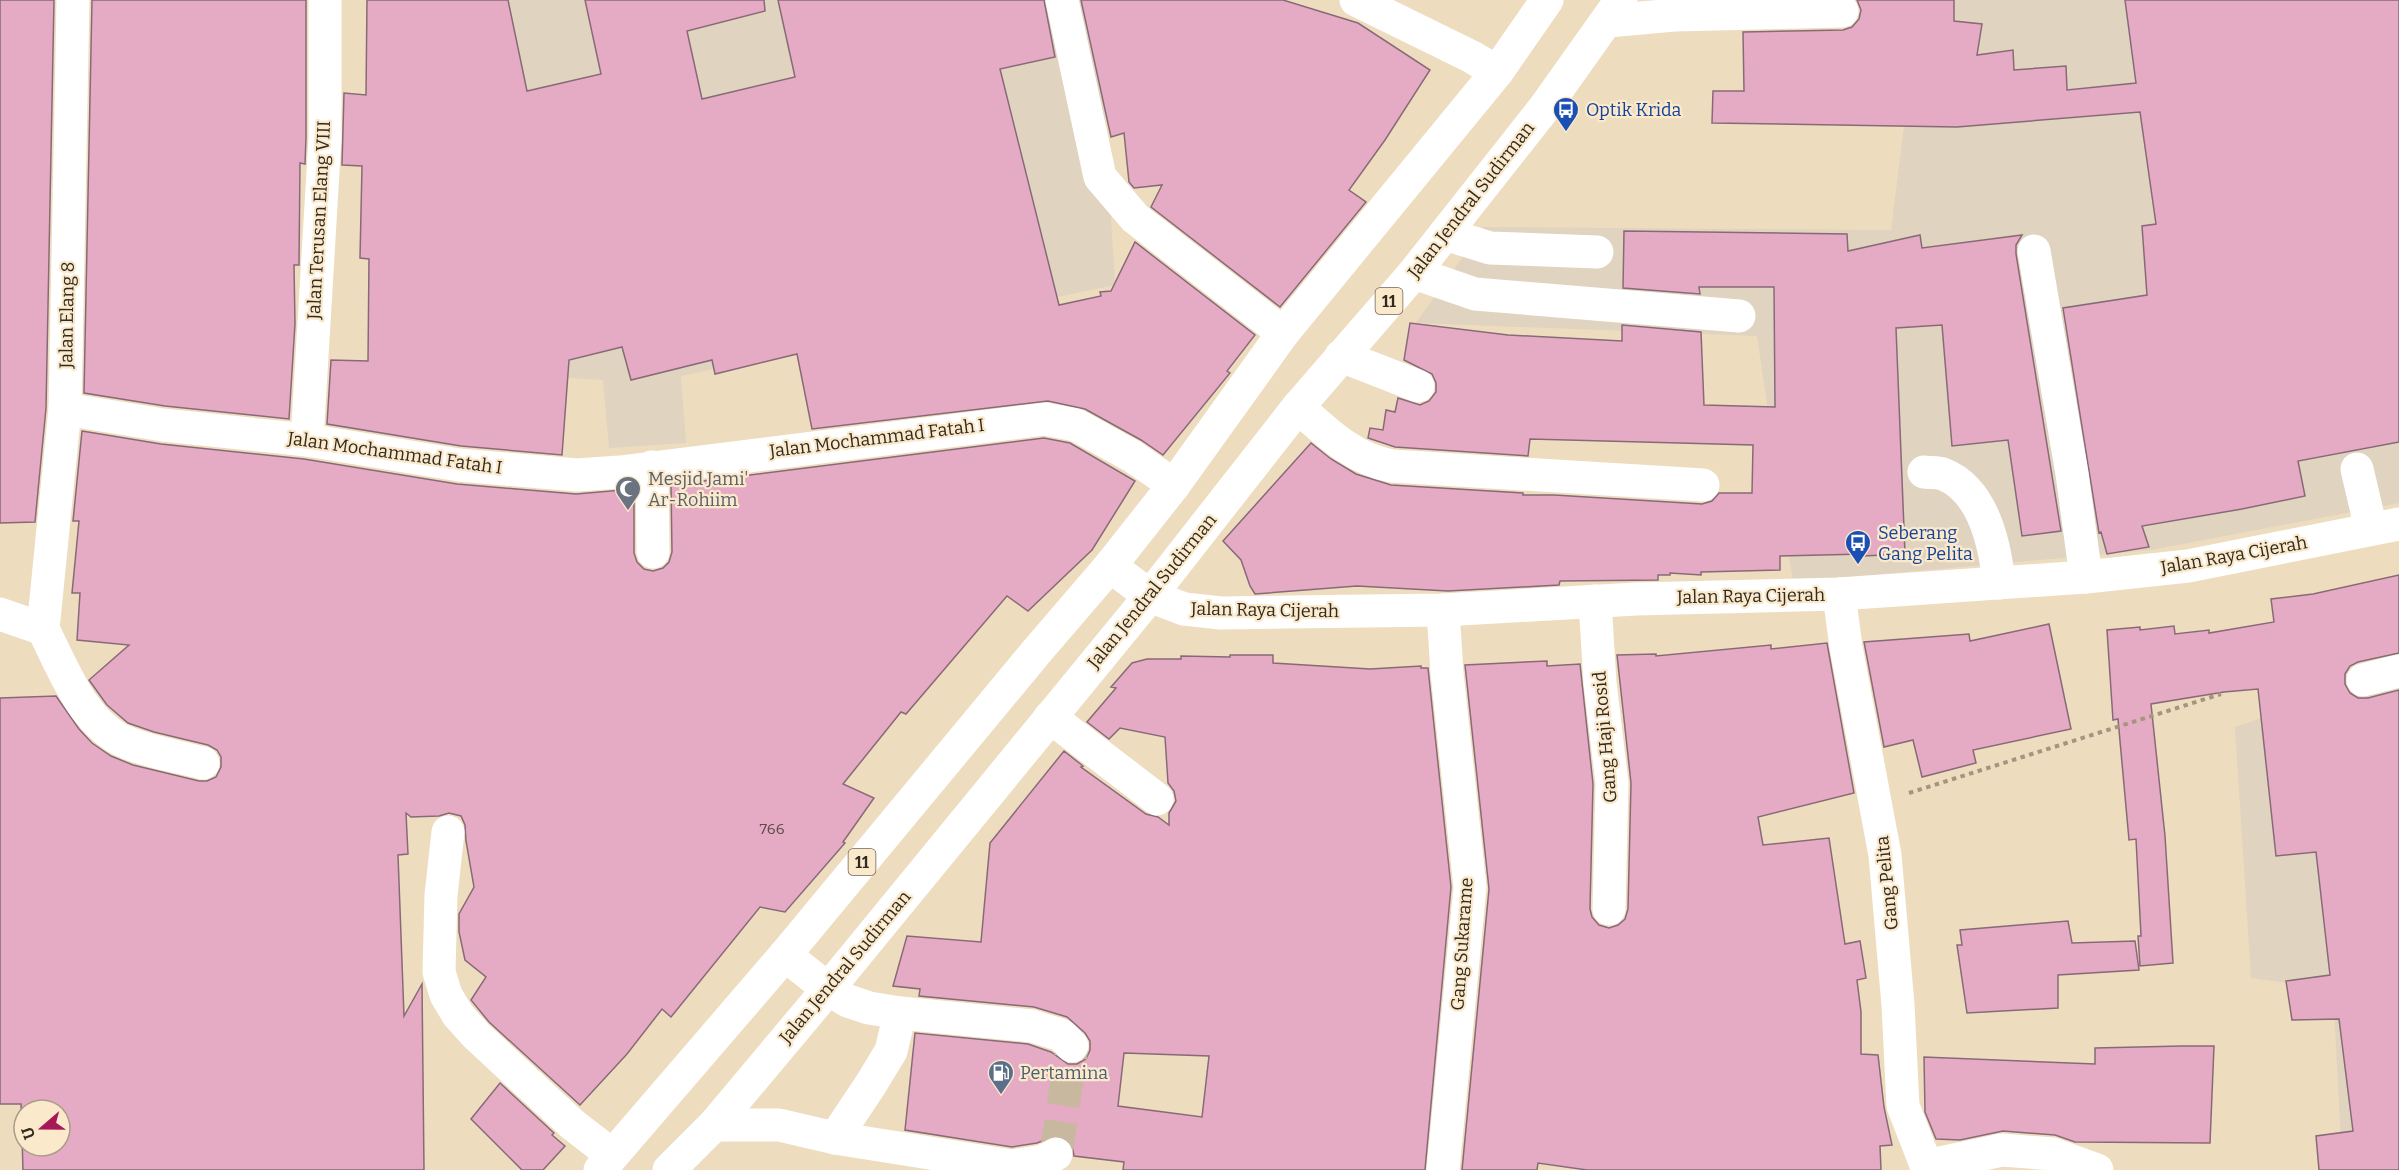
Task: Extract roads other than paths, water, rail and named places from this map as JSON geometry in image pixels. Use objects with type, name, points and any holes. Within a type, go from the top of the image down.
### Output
[{"type":"main road","name":"Jalan Elang 8","points":[[43,629],[65,409],[73,0]]},
{"type":"main road","name":"Jalan Terusan Elang VIII","points":[[307,440],[324,138],[325,0]]},
{"type":"main road","points":[[1062,0],[1100,177],[1135,218],[1283,333]]},
{"type":"main road","points":[[1356,0],[1472,57],[1497,72]]},
{"type":"main road","name":"11","points":[[615,1165],[785,955],[1110,566],[1174,484],[1283,333],[1497,72],[1546,0]]},
{"type":"main road","points":[[1614,10],[1674,15],[1842,11]]},
{"type":"main road","name":"Jalan Jendral Sudirman","points":[[669,1170],[714,1125],[828,989],[1150,596],[1298,407],[1414,273],[1545,107],[1614,10]]},
{"type":"main road","points":[[1445,234],[1490,248],[1597,252]]},
{"type":"main road","points":[[2034,251],[2072,474],[2086,577]]},
{"type":"main road","points":[[1414,273],[1476,294],[1739,316]]},
{"type":"main road","points":[[1341,356],[1418,386]]},
{"type":"main road","points":[[1298,407],[1351,451],[1374,463],[1703,485]]},
{"type":"main road","name":"Jalan Mochammad Fatah I","points":[[65,409],[163,425],[307,440],[459,465],[577,475],[620,472],[1045,419],[1076,425],[1132,456],[1174,484]]},
{"type":"main road","points":[[652,467],[653,552]]},
{"type":"main road","points":[[2357,469],[2385,527]]},
{"type":"main road","points":[[1924,472],[1942,474],[1964,488],[1977,506],[1995,551],[1999,583]]},
{"type":"main road","name":"Jalan Raya Cijerah","points":[[1110,566],[1150,596],[1185,609],[1221,613],[1443,610],[1595,601],[1839,594],[2086,577],[2188,566],[2385,527]]},
{"type":"main road","name":"Gang Pelita","points":[[1839,594],[1846,647],[1885,855],[1896,975],[1903,1106],[1927,1168]]},
{"type":"main road","name":"Gang Haji Rosid","points":[[1595,601],[1600,682],[1612,783],[1609,909]]},
{"type":"main road","name":"Gang Sukarame","points":[[1443,610],[1447,673],[1470,887],[1443,1170]]},
{"type":"main road","points":[[0,614],[43,629],[77,695],[98,722],[119,739],[203,764]]},
{"type":"main road","points":[[2363,680],[2399,670]]},
{"type":"main road","points":[[1050,717],[1157,799]]},
{"type":"main road","points":[[448,832],[441,895],[439,972],[446,995],[458,1015],[477,1035],[615,1165]]},
{"type":"main road","points":[[785,955],[828,989],[848,1001],[869,1008],[1032,1026],[1060,1035],[1072,1046]]},
{"type":"main road","points":[[835,1138],[891,1051],[900,1013]]},
{"type":"main road","points":[[714,1125],[779,1125],[835,1138],[1011,1166],[1043,1161],[1056,1154]]},
{"type":"main road","points":[[1927,1168],[2002,1150],[2053,1154],[2097,1170]]},
{"type":"tunnel","points":[[1056,1154],[1072,1046]]},
{"type":"place","name":"Optik Krida","points":[[1566,133]]},
{"type":"place","name":"Mesjid Jami' Ar-Rohiim","points":[[628,512]]},
{"type":"place","name":"Seberang Gang Pelita","points":[[1858,566]]},
{"type":"place","name":"Pertamina","points":[[1001,1096]]}]
